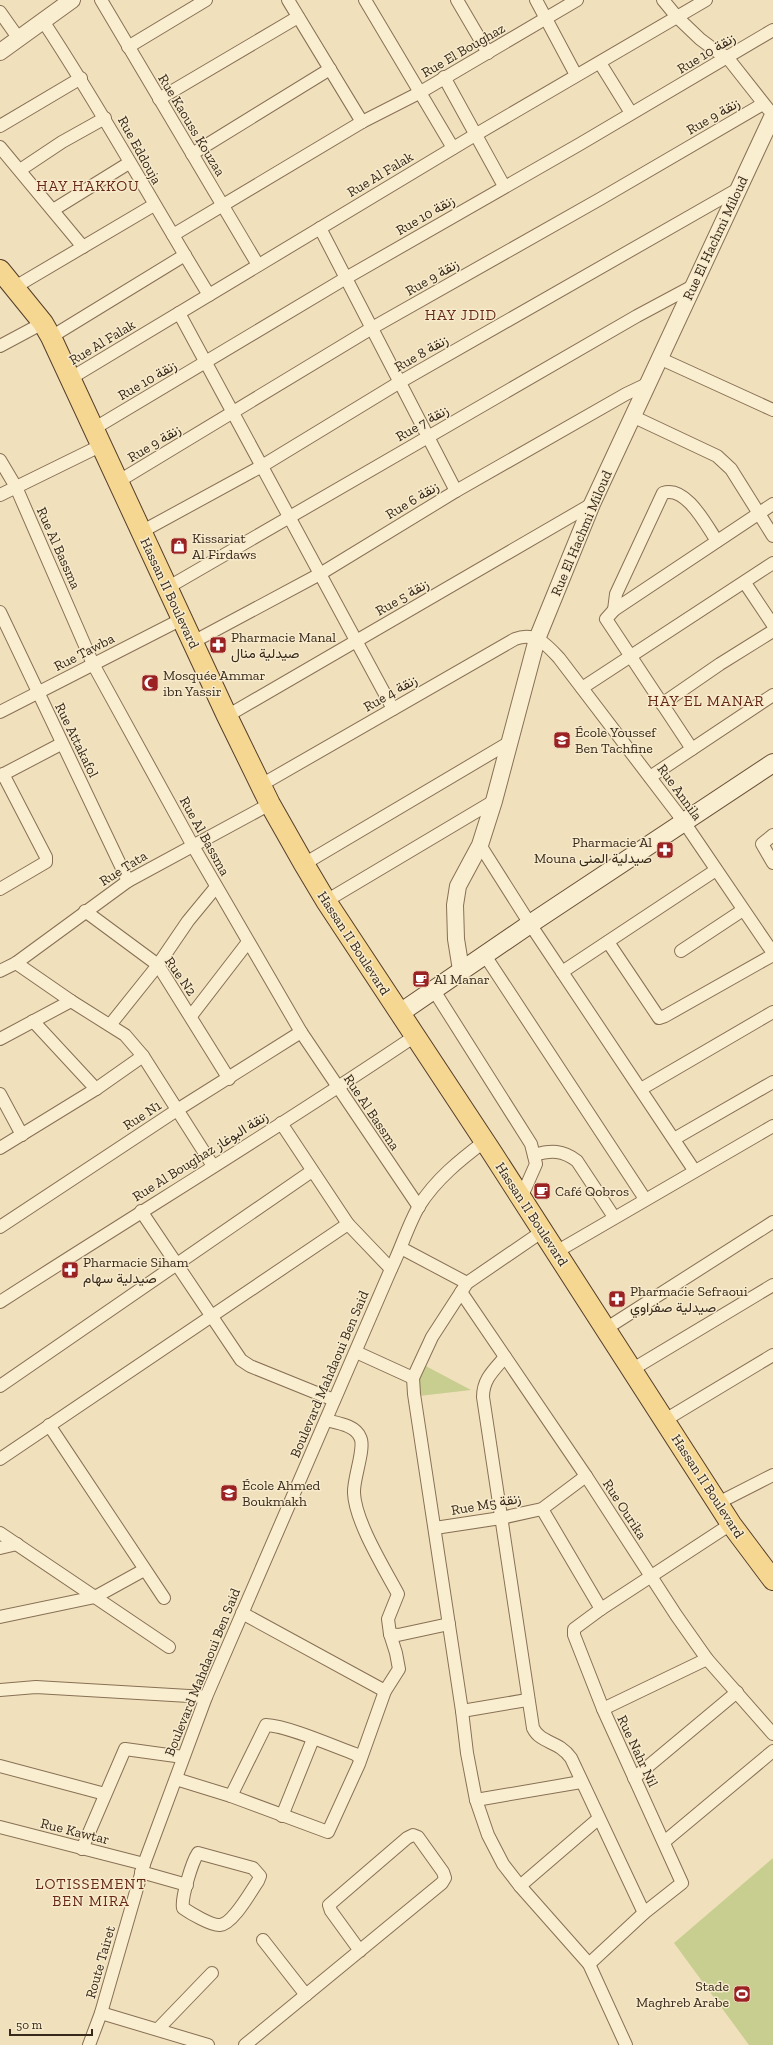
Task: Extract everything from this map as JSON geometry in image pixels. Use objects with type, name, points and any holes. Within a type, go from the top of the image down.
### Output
[{"type":"main road","name":"Hassan II Boulevard","points":[[0,270],[15,287],[47,330],[71,378],[227,716],[270,804],[304,864],[326,901],[607,1328],[731,1524],[773,1580]]},
{"type":"main road","points":[[400,1013],[484,954],[773,764]]},
{"type":"street","name":"Rue Kaouss Kouzaa","points":[[101,0],[258,265]]},
{"type":"street","points":[[128,47],[206,0]]},
{"type":"street","points":[[288,0],[362,122]]},
{"type":"street","points":[[365,0],[453,148]]},
{"type":"street","points":[[457,0],[488,53]]},
{"type":"street","points":[[536,0],[547,18],[576,76]]},
{"type":"street","name":"Rue El Boughaz","points":[[173,235],[362,122],[419,93],[577,0]]},
{"type":"street","points":[[663,0],[677,17],[708,46],[727,57],[770,113]]},
{"type":"street","name":"Rue Al Falak","points":[[71,378],[475,134],[600,63],[706,0]]},
{"type":"street","points":[[0,52],[43,21],[67,1]]},
{"type":"street","points":[[0,12],[18,39]]},
{"type":"street","points":[[159,99],[298,17]]},
{"type":"street","name":"Rue Eddouja","points":[[43,21],[81,78],[105,118],[129,163],[209,294]]},
{"type":"street","name":"Rue 10 زنقة","points":[[0,496],[98,436],[206,363],[346,278],[504,186],[580,144],[773,30]]},
{"type":"street","points":[[600,63],[631,113]]},
{"type":"street","points":[[192,154],[330,69]]},
{"type":"street","points":[[444,77],[504,186]]},
{"type":"street","points":[[0,126],[81,78]]},
{"type":"street","name":"Rue El Hachmi Miloud","points":[[461,970],[456,939],[456,894],[460,882],[480,845],[494,801],[537,639],[592,504],[738,189],[770,113]]},
{"type":"street","name":"Rue 9 زنقة","points":[[119,481],[372,328],[600,199],[770,113]]},
{"type":"street","points":[[20,170],[62,142],[105,118]]},
{"type":"street","points":[[0,147],[83,247]]},
{"type":"street","points":[[53,210],[129,163]]},
{"type":"street","name":"Rue 8 زنقة","points":[[142,532],[262,466],[400,382],[738,189]]},
{"type":"street","points":[[15,287],[154,205]]},
{"type":"street","points":[[320,228],[456,491]]},
{"type":"street","points":[[0,346],[47,330],[185,255]]},
{"type":"street","name":"Rue 7 زنقة","points":[[168,588],[428,437],[693,286]]},
{"type":"street","points":[[178,313],[393,709]]},
{"type":"street","points":[[659,358],[773,410]]},
{"type":"street","name":"Rue 6 زنقة","points":[[193,642],[320,574],[456,491],[626,394],[648,384]]},
{"type":"street","points":[[632,416],[717,456],[734,473],[773,536]]},
{"type":"street","name":"Rue Al Bassma","points":[[0,460],[16,487],[93,664],[193,846],[301,1032],[418,1207]]},
{"type":"street","points":[[614,610],[616,594],[663,493],[673,492],[685,498],[717,541]]},
{"type":"street","name":"Rue 5 زنقة","points":[[227,716],[592,504]]},
{"type":"street","points":[[692,749],[606,619],[614,610],[773,504]]},
{"type":"street","points":[[582,688],[631,658],[773,563]]},
{"type":"street","points":[[745,582],[773,625]]},
{"type":"street","name":"Rue Attakafol","points":[[0,612],[37,694],[128,881]]},
{"type":"street","name":"Rue Tawba","points":[[0,712],[182,619]]},
{"type":"street","points":[[662,704],[720,664],[773,631]]},
{"type":"street","name":"Rue 4 زنقة","points":[[261,785],[515,639],[528,636],[537,639]]},
{"type":"street","name":"Rue Annila","points":[[537,639],[548,646],[559,658],[684,822],[773,954]]},
{"type":"street","points":[[650,777],[773,695]]},
{"type":"street","points":[[304,864],[510,742]]},
{"type":"street","points":[[0,889],[46,862],[46,857],[2,775],[62,744]]},
{"type":"street","points":[[326,901],[494,801]]},
{"type":"street","name":"Rue Tata","points":[[1,967],[16,963],[128,881],[270,804]]},
{"type":"street","points":[[773,835],[762,844],[773,863]]},
{"type":"street","points":[[480,845],[530,924],[694,1170]]},
{"type":"street","points":[[562,972],[716,870]]},
{"type":"street","points":[[110,1025],[158,965],[188,921],[216,886]]},
{"type":"street","points":[[681,952],[743,910]]},
{"type":"street","name":"Rue N2","points":[[85,911],[158,965],[229,1079]]},
{"type":"street","points":[[191,1016],[248,942]]},
{"type":"street","points":[[608,942],[659,1018],[773,954]]},
{"type":"street","points":[[484,954],[645,1199]]},
{"type":"street","points":[[16,963],[71,1001],[125,1034],[142,1056],[213,1166]]},
{"type":"street","points":[[433,989],[531,1144],[536,1164],[521,1198]]},
{"type":"street","points":[[0,1039],[71,1001]]},
{"type":"street","points":[[641,1089],[773,1012]]},
{"type":"street","points":[[33,1021],[96,1089]]},
{"type":"street","name":"Rue N1","points":[[0,1227],[177,1110],[229,1079],[301,1032]]},
{"type":"street","name":"Rue Al Boughaz زنقة البوغاز","points":[[0,1302],[141,1211],[338,1088],[415,1036]]},
{"type":"street","points":[[0,1148],[96,1089],[142,1056]]},
{"type":"street","points":[[674,1140],[773,1082]]},
{"type":"street","points":[[0,1094],[22,1135]]},
{"type":"street","points":[[281,1123],[348,1224],[391,1269]]},
{"type":"street","points":[[556,1252],[694,1170],[773,1126]]},
{"type":"street","name":"Boulevard Mahdaoui Ben Said","points":[[143,1868],[206,1697],[418,1207],[436,1183],[462,1159],[485,1142]]},
{"type":"street","points":[[534,1155],[550,1150],[560,1152],[577,1161],[614,1217]]},
{"type":"street","points":[[0,1386],[177,1266],[312,1171]]},
{"type":"street","points":[[141,1211],[241,1360],[250,1366],[334,1400]]},
{"type":"street","points":[[607,1328],[773,1222]]},
{"type":"street","points":[[0,1459],[348,1224]]},
{"type":"street","points":[[543,1231],[464,1287],[432,1337],[413,1378],[467,1753],[476,1800],[488,1835],[503,1864],[520,1886],[589,1964],[626,2045]]},
{"type":"street","name":"Rue Ourika","points":[[401,1248],[464,1287],[505,1357],[586,1476],[651,1578],[707,1659],[773,1734]]},
{"type":"street","points":[[633,1369],[773,1285]]},
{"type":"street","points":[[356,1352],[413,1378]]},
{"type":"street","points":[[665,1420],[773,1355]]},
{"type":"street","points":[[505,1357],[486,1380],[483,1392],[528,1700],[535,1732],[542,1739],[555,1743],[565,1749],[571,1758],[598,1819],[644,1913],[589,1964]]},
{"type":"street","points":[[176,1779],[231,1796],[328,1832],[359,1764],[385,1691],[399,1669],[390,1634],[388,1619],[398,1594],[362,1525],[354,1494],[359,1456],[363,1445],[360,1436],[352,1428],[326,1420]]},
{"type":"street","points":[[49,1425],[164,1598]]},
{"type":"street","points":[[718,1503],[773,1475]]},
{"type":"street","points":[[586,1476],[542,1509],[601,1609],[651,1578],[731,1524]]},
{"type":"street","name":"Rue M5 زنقة","points":[[435,1528],[501,1518],[542,1509]]},
{"type":"street","points":[[0,1532],[170,1647]]},
{"type":"street","points":[[0,1548],[17,1544]]},
{"type":"street","points":[[0,1617],[95,1597],[144,1570]]},
{"type":"street","name":"Rue Nahr Nil","points":[[601,1609],[574,1629],[574,1635],[603,1709],[682,1883],[644,1913]]},
{"type":"street","points":[[242,1613],[385,1691]]},
{"type":"street","points":[[390,1634],[398,1635],[449,1624]]},
{"type":"street","points":[[603,1709],[707,1659]]},
{"type":"street","points":[[0,1690],[36,1686],[206,1697]]},
{"type":"street","points":[[634,1778],[737,1692]]},
{"type":"street","points":[[462,1711],[528,1700]]},
{"type":"street","points":[[231,1796],[266,1725],[274,1725],[355,1754],[360,1758]]},
{"type":"street","points":[[282,1816],[313,1739]]},
{"type":"street","points":[[82,1849],[124,1749],[183,1757]]},
{"type":"street","points":[[664,1842],[773,1751]]},
{"type":"street","points":[[0,1766],[104,1794]]},
{"type":"street","points":[[476,1800],[582,1782]]},
{"type":"street","points":[[520,1886],[598,1819]]},
{"type":"street","name":"Rue Kawtar","points":[[0,1827],[82,1849],[143,1868],[187,1885]]},
{"type":"street","points":[[245,2045],[442,1884],[446,1878],[443,1872],[418,1837],[413,1835],[408,1838],[329,1905],[331,1911],[360,1951]]},
{"type":"street","points":[[198,1854],[253,1868],[260,1876],[233,1917],[219,1925],[183,1908],[182,1904],[187,1885],[198,1854]]},
{"type":"street","name":"Route Tairet","points":[[89,2045],[101,2012],[143,1868]]},
{"type":"street","points":[[263,1940],[306,1995]]},
{"type":"street","points":[[158,2029],[212,1973]]},
{"type":"street","points":[[101,2012],[208,2045]]},
{"type":"green space","points":[[422,1364],[471,1390],[419,1396],[415,1380]]},
{"type":"green space","name":"Stade Maghreb Arabe","points":[[773,1858],[773,2045],[749,2045],[674,1943]]},
{"type":"place","name":"Kissariat Al Firdaws","points":[[179,546]]},
{"type":"place","name":"Pharmacie Manal صيدلية منال","points":[[218,645]]},
{"type":"place","name":"Mosquée Ammar ibn Yassir","points":[[150,683]]},
{"type":"place","name":"École Youssef Ben Tachfine","points":[[562,740]]},
{"type":"place","name":"Pharmacie Al Mouna صيدلية المنى","points":[[665,850]]},
{"type":"place","name":"Al Manar","points":[[421,979]]},
{"type":"place","name":"Café Qobros","points":[[542,1191]]},
{"type":"place","name":"Pharmacie Siham صيدلية سهام","points":[[70,1270]]},
{"type":"place","name":"Pharmacie Sefraoui صيدلية صفراوي","points":[[617,1299]]},
{"type":"place","name":"École Ahmed Boukmakh","points":[[229,1493]]},
{"type":"place","name":"Stade Maghreb Arabe","points":[[742,1994]]},
{"type":"district","name":"HAY HAKKOU","points":[[88,186]]},
{"type":"district","name":"HAY JDID","points":[[461,315]]},
{"type":"district","name":"HAY EL MANAR","points":[[706,701]]},
{"type":"district","name":"LOTISSEMENT BEN MIRA","points":[[91,1892]]}]
